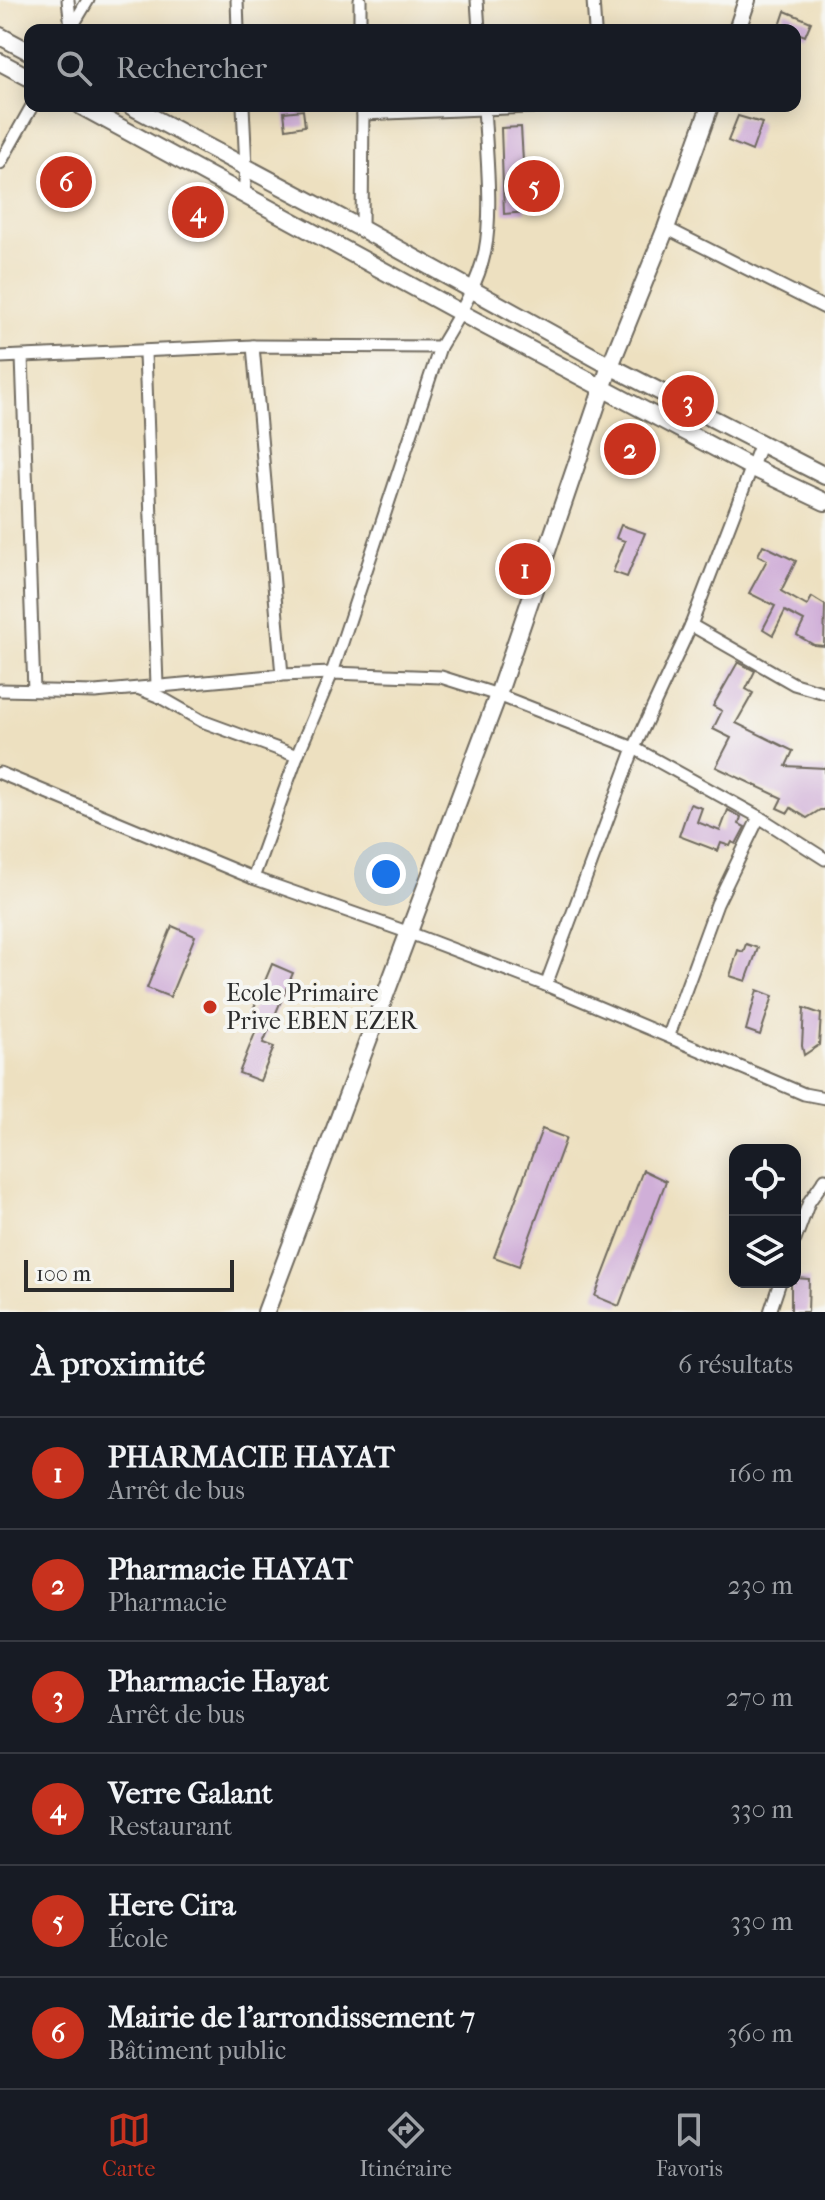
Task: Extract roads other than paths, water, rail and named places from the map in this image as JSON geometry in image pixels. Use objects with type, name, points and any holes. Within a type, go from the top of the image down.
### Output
[{"type":"main road","points":[[739,24],[747,0]]},
{"type":"main road","points":[[0,36],[24,49]]},
{"type":"main road","points":[[0,62],[24,75]]},
{"type":"main road","points":[[92,112],[461,313],[751,467],[825,502]]},
{"type":"main road","points":[[142,112],[610,366],[825,476]]},
{"type":"main road","points":[[266,1312],[498,695],[610,366],[666,228],[708,112]]},
{"type":"street","points":[[68,0],[70,24]]},
{"type":"street","points":[[73,24],[88,0]]},
{"type":"street","points":[[237,0],[238,24]]},
{"type":"street","points":[[360,0],[360,24]]},
{"type":"street","points":[[477,0],[479,24]]},
{"type":"street","points":[[593,0],[595,24]]},
{"type":"street","points":[[0,163],[29,112]]},
{"type":"street","points":[[243,112],[244,196]]},
{"type":"street","points":[[362,229],[363,112]]},
{"type":"street","points":[[253,878],[297,756],[332,673],[440,347],[461,313],[485,253],[484,112]]},
{"type":"street","points":[[666,228],[825,308]]},
{"type":"street","points":[[0,357],[253,346],[440,347]]},
{"type":"street","points":[[253,346],[282,675]]},
{"type":"street","points":[[145,353],[157,685]]},
{"type":"street","points":[[22,357],[34,690]]},
{"type":"street","points":[[546,985],[634,748],[691,625],[761,443]]},
{"type":"street","points":[[691,625],[794,684],[825,693]]},
{"type":"street","points":[[0,690],[95,692],[332,673],[441,677],[498,695],[634,748],[759,817],[825,859]]},
{"type":"street","points":[[137,688],[202,721],[297,756]]},
{"type":"street","points":[[0,773],[253,878],[546,985],[804,1094],[825,1098]]},
{"type":"street","points":[[669,1035],[717,904],[759,817]]},
{"type":"street","points":[[801,1224],[809,1202],[825,1179]]},
{"type":"street","points":[[770,1312],[778,1288]]},
{"type":"place","name":"Mairie de l'arrondissement 7","points":[[66,182]]},
{"type":"place","name":"Here Cira","points":[[534,186]]},
{"type":"place","name":"Verre Galant","points":[[198,212]]},
{"type":"place","name":"Pharmacie Hayat","points":[[688,401]]},
{"type":"place","name":"Pharmacie HAYAT","points":[[630,449]]},
{"type":"place","name":"PHARMACIE HAYAT","points":[[525,569]]},
{"type":"place","name":"Ecole Primaire Prive EBEN EZER","points":[[210,1007]]}]
